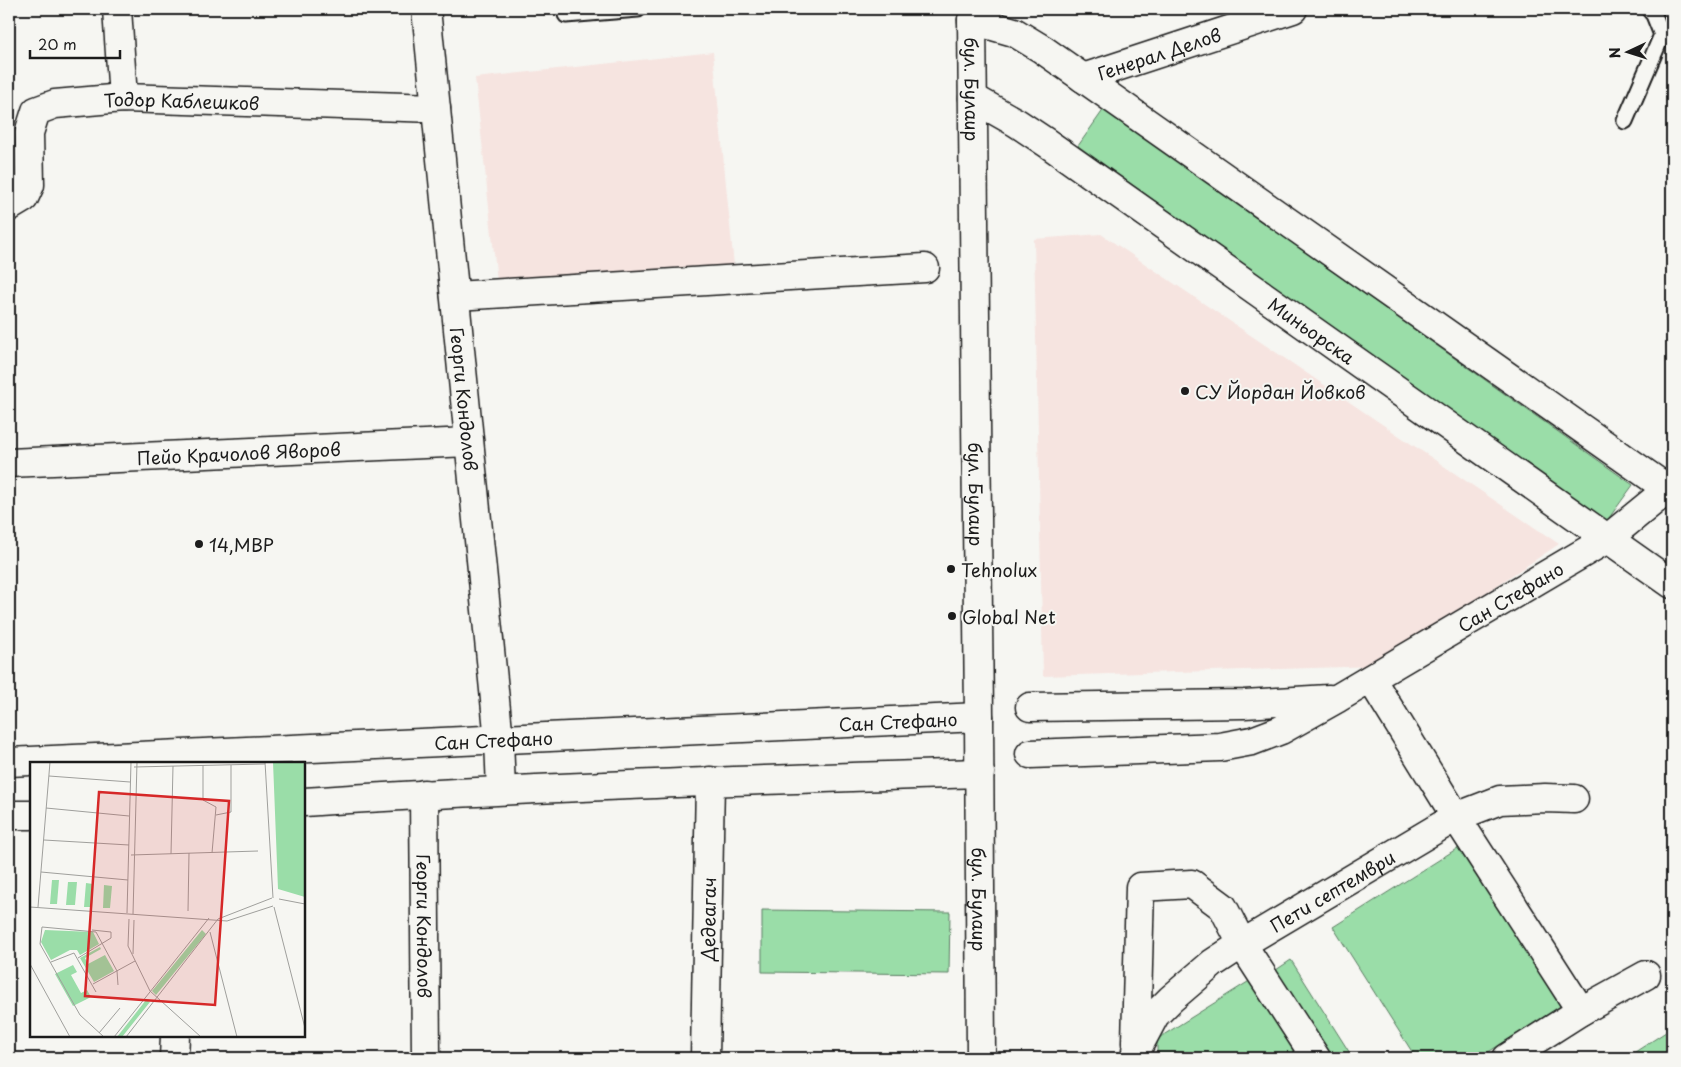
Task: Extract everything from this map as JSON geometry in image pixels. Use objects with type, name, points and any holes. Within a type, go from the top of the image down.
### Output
[{"type":"street","points":[[116,9],[123,98]]},
{"type":"street","name":"Георги Кондолов","points":[[426,9],[499,740],[501,790]]},
{"type":"street","name":"Генерал Делов","points":[[1083,78],[1293,9]]},
{"type":"street","points":[[971,12],[1014,32],[1083,78],[1671,488]]},
{"type":"street","name":"бул. Булаир","points":[[971,12],[980,773],[981,1058]]},
{"type":"street","name":"Тодор Каблешков","points":[[9,207],[24,198],[30,184],[28,133],[36,110],[55,104],[123,98],[436,108]]},
{"type":"street","name":"Миньорска","points":[[973,98],[1017,123],[1047,143],[1672,584]]},
{"type":"street","points":[[455,296],[925,268]]},
{"type":"street","name":"Пейо Крачолов Яворов","points":[[9,463],[469,442]]},
{"type":"street","name":"Сан Стефано","points":[[1030,754],[1220,747],[1252,741],[1281,730],[1607,539],[1671,488]]},
{"type":"street","points":[[1371,679],[1456,817],[1581,1011]]},
{"type":"street","name":"Сан Стефано","points":[[1030,708],[1244,704],[1338,698]]},
{"type":"street","name":"Сан Стефано","points":[[9,762],[979,717]]},
{"type":"street","points":[[305,802],[501,790],[710,781],[980,773]]},
{"type":"street","name":"Дедеагач","points":[[704,1058],[710,781]]},
{"type":"street","name":"Георги Кондолов","points":[[424,794],[426,1058]]},
{"type":"street","name":"Пети септември","points":[[1136,1055],[1155,1015],[1171,998],[1212,964],[1242,944],[1456,817],[1500,800],[1574,799]]},
{"type":"street","points":[[9,815],[30,815]]},
{"type":"street","points":[[1136,1055],[1140,887],[1192,884],[1223,906],[1242,944],[1316,1058]]},
{"type":"street","points":[[1507,1058],[1581,1011],[1646,975]]},
{"type":"street","points":[[174,1058],[175,1037]]},
{"type":"lane","points":[[566,15],[638,9]]},
{"type":"lane","points":[[1625,121],[1662,35],[1649,9]]},
{"type":"shaded area","points":[[713,52],[734,266],[498,290],[475,78]]},
{"type":"shaded area","name":"СУ Йордан Йовков","points":[[1101,234],[1559,544],[1377,666],[1043,676],[1034,239]]},
{"type":"green space","points":[[1104,109],[1633,485],[1606,522],[1078,146]]},
{"type":"green space","points":[[1461,846],[1562,1005],[1479,1058],[1416,1058],[1333,927]]},
{"type":"green space","points":[[762,910],[950,912],[949,974],[762,972]]},
{"type":"green space","points":[[1291,960],[1353,1058],[1327,1058],[1273,972]]},
{"type":"green space","points":[[1251,980],[1301,1058],[1157,1058],[1157,1039]]},
{"type":"green space","points":[[1672,1028],[1672,1058],[1635,1058],[1632,1054]]},
{"type":"place","name":"СУ Йордан Йовков","points":[[1185,391]]},
{"type":"place","name":"14,МВР","points":[[199,544]]},
{"type":"place","name":"Tehnolux","points":[[951,569]]},
{"type":"place","name":"Global Net","points":[[952,616]]}]
